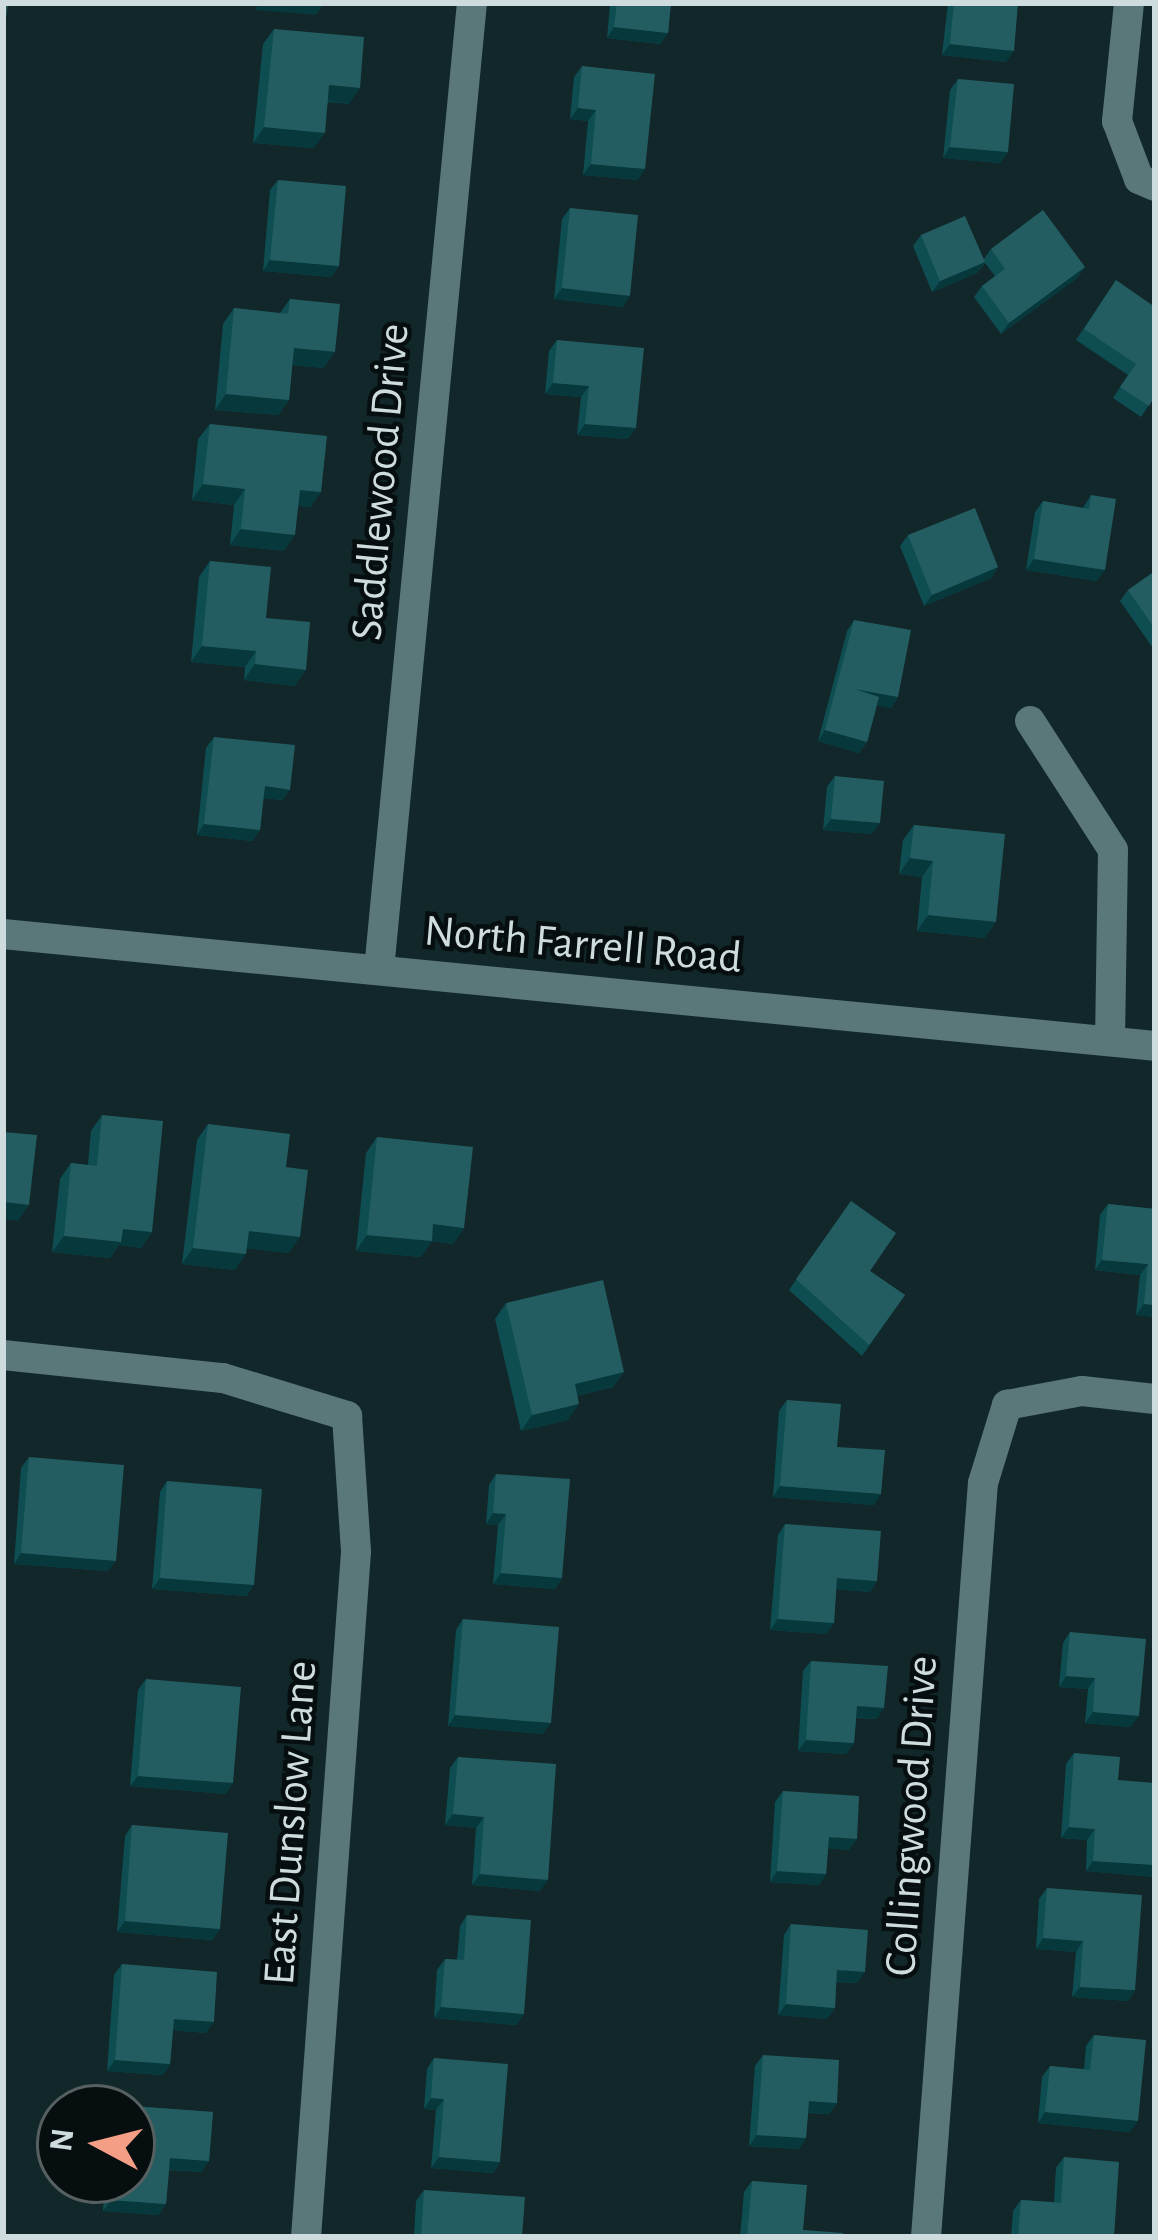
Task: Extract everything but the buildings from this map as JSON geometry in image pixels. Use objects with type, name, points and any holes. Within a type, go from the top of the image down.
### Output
[{"type":"street","name":"Saddlewood Drive","points":[[379,970],[472,3]]},
{"type":"street","points":[[1129,3],[1117,121],[1139,179],[1155,186]]},
{"type":"street","points":[[1030,721],[1113,850],[1110,1040]]},
{"type":"street","name":"North Farrell Road","points":[[3,934],[1155,1046]]},
{"type":"street","name":"East Dunslow Lane","points":[[3,1355],[223,1378],[347,1416],[356,1552],[306,2237]]},
{"type":"street","name":"Collingwood Drive","points":[[926,2237],[983,1483],[1006,1405],[1082,1391],[1155,1399]]}]
